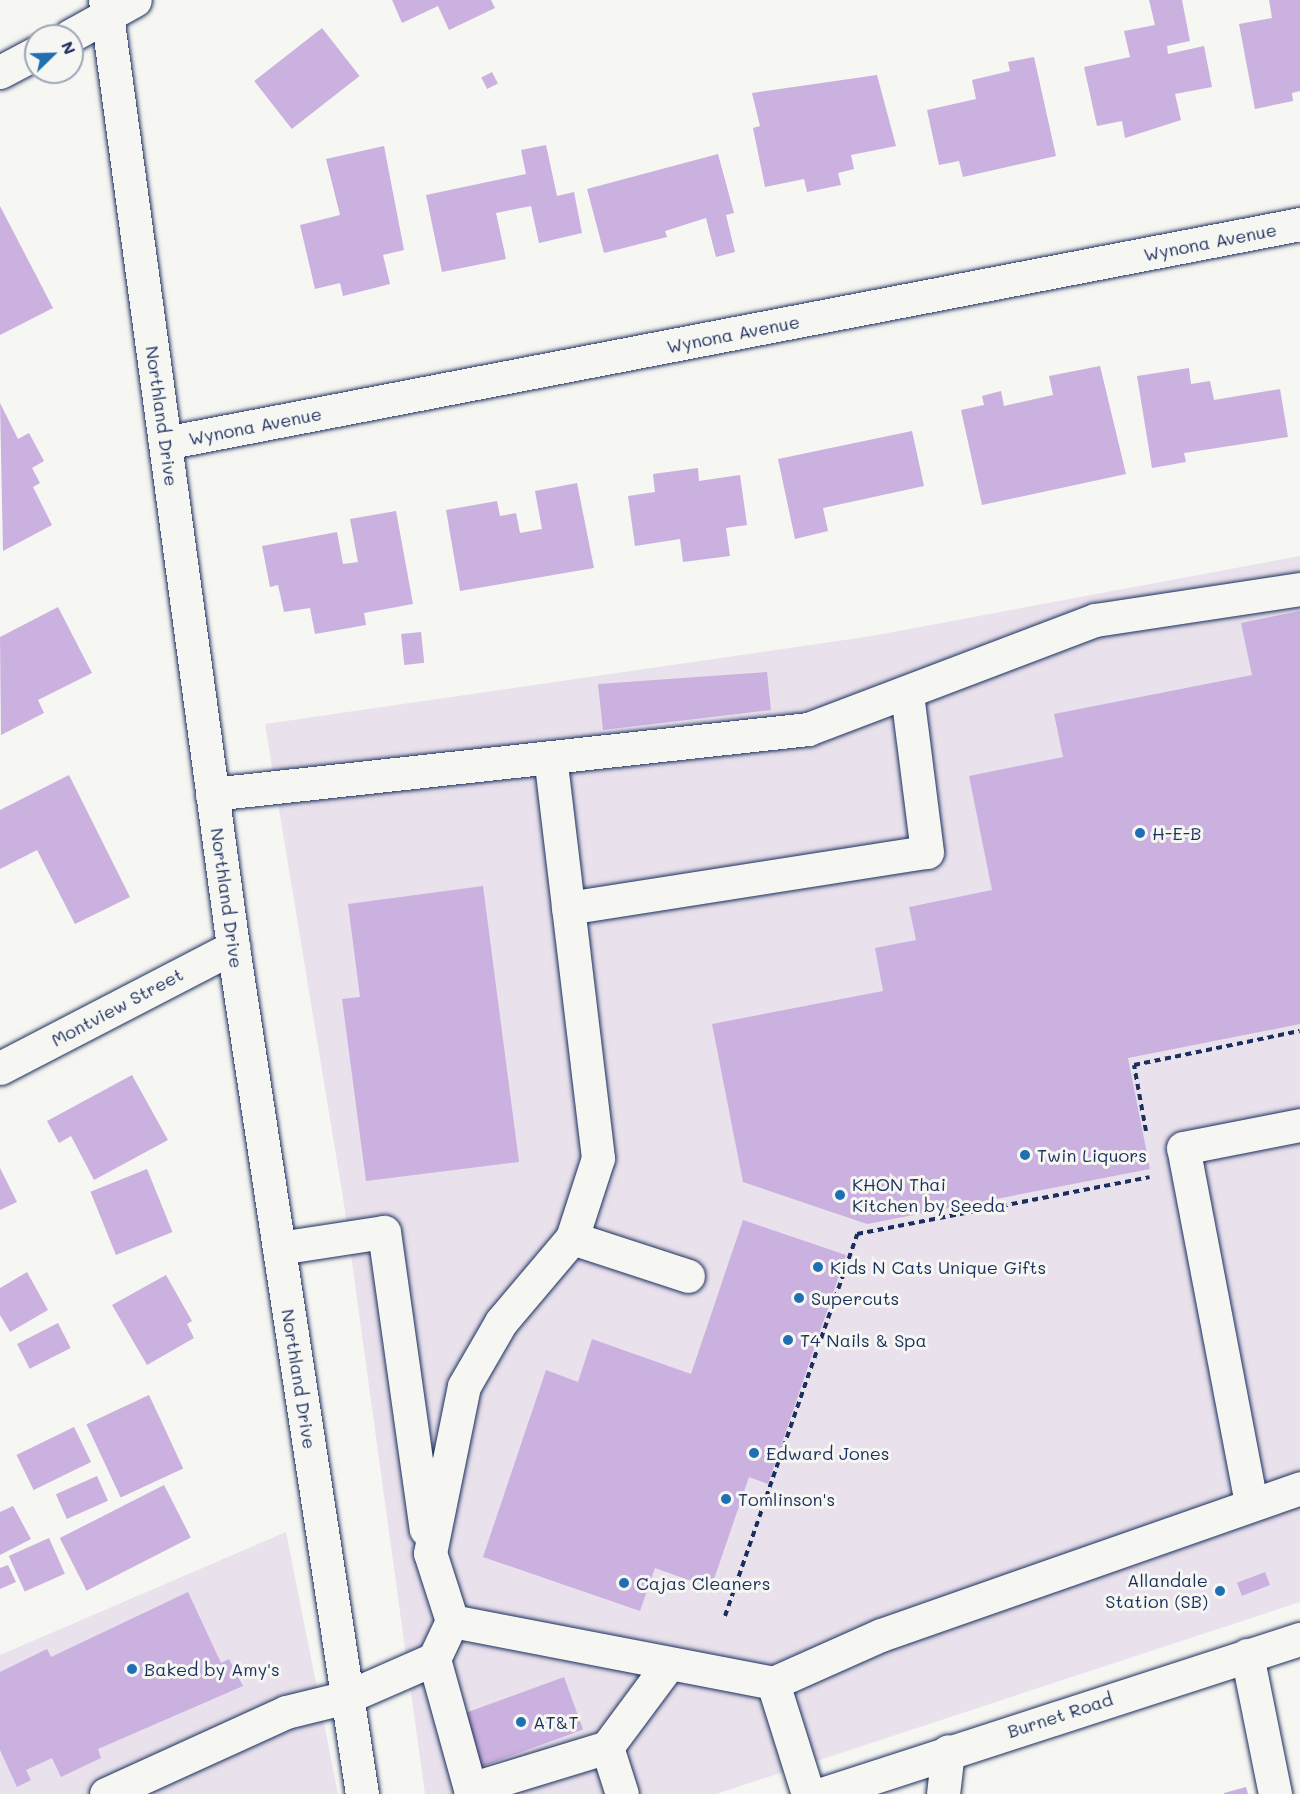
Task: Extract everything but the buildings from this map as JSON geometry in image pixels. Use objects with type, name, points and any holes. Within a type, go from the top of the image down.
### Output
[{"type":"street","points":[[84,26],[106,9],[135,0]]},
{"type":"street","name":"Northland Drive","points":[[106,9],[233,946],[362,1794]]},
{"type":"street","points":[[0,72],[24,59]]},
{"type":"street","name":"Wynona Avenue","points":[[165,443],[1300,224]]},
{"type":"street","points":[[212,794],[808,729],[1095,620],[1300,589]]},
{"type":"street","points":[[568,908],[927,852],[907,693]]},
{"type":"street","points":[[430,1553],[464,1386],[501,1322],[572,1238],[598,1158],[550,758]]},
{"type":"street","name":"Montview Street","points":[[0,1068],[233,946]]},
{"type":"street","points":[[1251,1503],[1203,1238],[1183,1148],[1300,1125]]},
{"type":"street","points":[[279,1248],[384,1232],[430,1553],[452,1621],[434,1659],[465,1792],[607,1746],[668,1665]]},
{"type":"street","points":[[572,1238],[688,1276]]},
{"type":"street","points":[[452,1621],[668,1665],[773,1683],[881,1635],[1251,1503],[1300,1488]]},
{"type":"street","name":"Burnet Road","points":[[822,1794],[948,1751],[1300,1639]]},
{"type":"street","points":[[1247,1655],[1275,1794]]},
{"type":"street","points":[[106,1794],[286,1712],[347,1697],[434,1659]]},
{"type":"street","points":[[773,1683],[808,1794]]},
{"type":"street","points":[[607,1746],[622,1794]]},
{"type":"street","points":[[943,1794],[948,1751]]},
{"type":"path","points":[[1148,1143],[1134,1065],[1300,1031]]},
{"type":"path","points":[[725,1616],[857,1234],[1154,1176],[1152,1165]]},
{"type":"shaded area","points":[[1300,556],[1300,1602],[716,1794],[425,1794],[344,1204],[265,724],[872,636]]},
{"type":"shaded area","points":[[286,1532],[338,1794],[0,1794],[0,1655]]},
{"type":"place","name":"H-E-B","points":[[1140,833]]},
{"type":"place","name":"Twin Liquors","points":[[1025,1155]]},
{"type":"place","name":"KHON Thai Kitchen by Seeda","points":[[840,1195]]},
{"type":"place","name":"Kids N Cats Unique Gifts","points":[[818,1267]]},
{"type":"place","name":"Supercuts","points":[[799,1298]]},
{"type":"place","name":"T4 Nails & Spa","points":[[788,1340]]},
{"type":"place","name":"Edward Jones","points":[[754,1453]]},
{"type":"place","name":"Tomlinson's","points":[[726,1499]]},
{"type":"place","name":"Cajas Cleaners","points":[[624,1583]]},
{"type":"place","name":"Allandale Station (SB)","points":[[1220,1591]]},
{"type":"place","name":"Baked by Amy's","points":[[132,1669]]},
{"type":"place","name":"AT&T","points":[[521,1722]]}]
